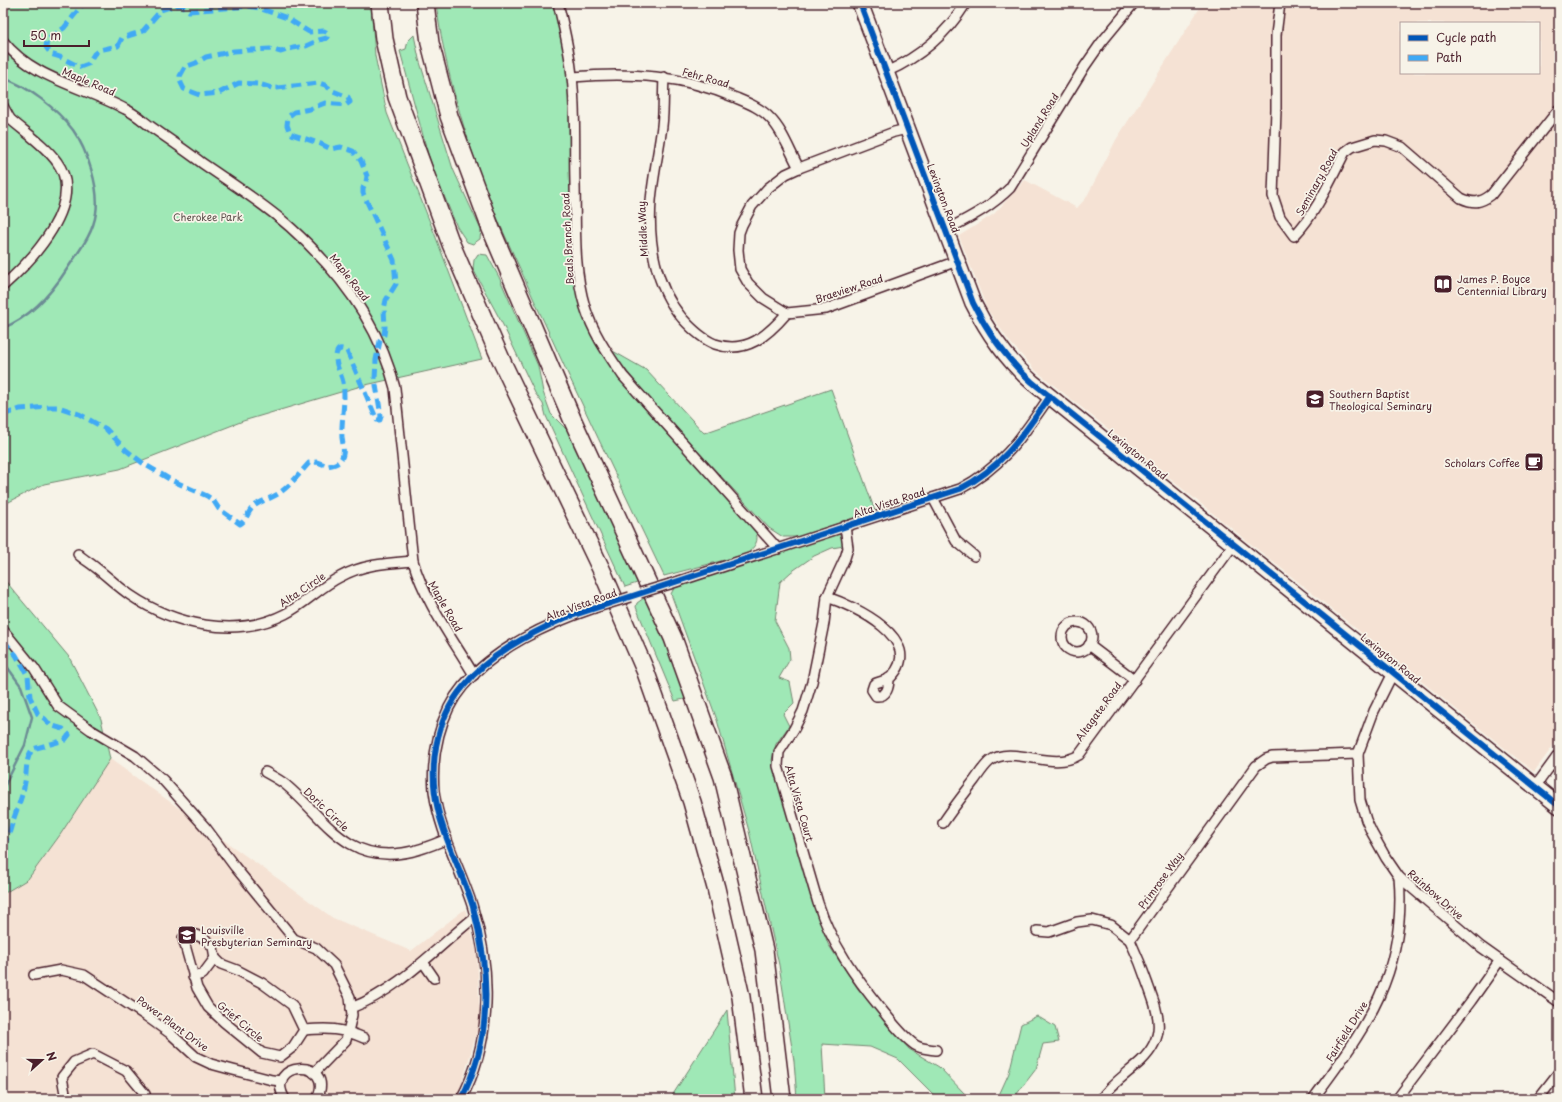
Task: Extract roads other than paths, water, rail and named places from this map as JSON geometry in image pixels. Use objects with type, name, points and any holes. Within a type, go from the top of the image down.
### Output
[{"type":"highway","points":[[380,3],[384,39],[397,97],[451,244],[503,364],[602,571],[642,662],[692,802],[716,888],[741,997],[754,1099]]},
{"type":"highway","points":[[425,3],[430,43],[449,116],[491,229],[573,421],[673,638],[723,776],[764,950],[782,1099]]},
{"type":"main road","name":"Lexington Road","points":[[860,3],[973,303],[985,327],[1008,358],[1023,374],[1050,396],[1559,806]]},
{"type":"street","name":"Beals Branch Road","points":[[558,3],[569,51],[572,77],[579,282],[585,307],[592,326],[604,349],[623,376],[778,549]]},
{"type":"street","points":[[886,72],[904,63],[932,44],[954,22],[966,3]]},
{"type":"street","name":"Upland Road","points":[[946,230],[981,212],[1010,188],[1097,49],[1134,3]]},
{"type":"street","name":"Seminary Road","points":[[1280,3],[1276,35],[1276,110],[1273,196],[1280,217],[1294,236],[1304,226],[1315,210],[1345,152],[1352,147],[1375,140],[1386,141],[1402,146],[1461,198],[1470,202],[1483,201],[1491,195],[1559,109]]},
{"type":"street","name":"Maple Road","points":[[3,41],[20,59],[35,69],[121,107],[133,114],[272,212],[312,248],[336,274],[353,296],[371,324],[390,367],[395,388],[413,561],[419,580],[430,603],[474,675]]},
{"type":"street","name":"Fehr Road","points":[[572,77],[601,74],[630,74],[664,78],[699,85],[728,94],[752,105],[776,124],[799,168]]},
{"type":"street","name":"Middle Way","points":[[664,78],[662,119],[651,212],[655,262],[665,293],[688,325],[703,338],[721,346],[737,347],[750,344],[767,334],[787,313]]},
{"type":"street","points":[[3,106],[6,117],[57,162],[63,174],[65,190],[59,216],[47,238],[24,268],[3,286]]},
{"type":"street","points":[[787,313],[763,298],[748,283],[740,269],[738,250],[741,229],[752,206],[768,188],[786,174],[907,128]]},
{"type":"street","name":"Braeview Road","points":[[787,313],[826,309],[957,261]]},
{"type":"street","name":"Alta Vista Road","points":[[461,1099],[474,1070],[480,1046],[486,996],[483,947],[471,902],[438,811],[434,791],[434,767],[437,744],[448,710],[463,686],[498,655],[525,638],[565,618],[844,526],[934,498],[972,483],[993,468],[1011,450],[1050,396]]},
{"type":"street","points":[[934,498],[956,541],[974,556]]},
{"type":"street","name":"Alta Vista Court","points":[[844,526],[848,548],[846,558],[827,597],[824,623],[812,682],[803,711],[794,729],[779,752],[778,766],[825,925],[836,947],[871,997],[898,1029],[916,1046],[936,1050]]},
{"type":"street","name":"Altagate Road","points":[[943,823],[989,762],[996,758],[1011,756],[1064,761],[1079,755],[1234,544]]},
{"type":"street","name":"Alta Circle","points":[[78,554],[115,584],[144,604],[169,615],[194,623],[220,627],[247,626],[273,620],[295,609],[339,577],[352,571],[385,563],[413,561]]},
{"type":"street","points":[[827,597],[843,602],[852,607],[887,629],[892,634],[898,644],[900,656],[896,671],[889,678]]},
{"type":"street","points":[[3,630],[34,668],[58,706],[91,730],[135,756],[162,780],[206,828],[235,867],[294,939],[316,948],[334,965],[350,997],[352,1015],[349,1032],[346,1040],[314,1073]]},
{"type":"street","points":[[1089,645],[1135,680]]},
{"type":"street","name":"Rainbow Drive","points":[[1393,673],[1374,711],[1358,754],[1360,800],[1366,820],[1386,858],[1399,877],[1450,921],[1500,960],[1559,1002]]},
{"type":"street","name":"Primrose Way","points":[[1130,940],[1261,762],[1272,757],[1286,755],[1358,754]]},
{"type":"street","points":[[1534,787],[1559,754]]},
{"type":"street","name":"Doric Circle","points":[[265,772],[287,786],[338,836],[360,849],[377,854],[402,854],[425,848],[447,839]]},
{"type":"street","name":"Fairfield Drive","points":[[1313,1099],[1360,1033],[1387,980],[1396,950],[1400,928],[1401,893],[1399,877]]},
{"type":"street","points":[[351,1008],[362,1004],[401,980],[475,917]]},
{"type":"street","points":[[1037,931],[1049,932],[1077,922],[1092,920],[1111,925],[1130,940],[1158,1011],[1159,1028],[1158,1035],[1153,1046],[1146,1056],[1116,1081],[1101,1099]]},
{"type":"street","name":"Grief Circle","points":[[214,958],[213,946],[205,939],[196,935],[183,938],[193,977],[197,988],[208,1007],[262,1053],[280,1057],[293,1047],[304,1030]]},
{"type":"street","points":[[193,977],[203,974],[214,958],[221,964],[237,970],[262,983],[292,1005],[304,1030],[326,1028],[349,1032],[364,1038]]},
{"type":"street","points":[[1397,1099],[1500,960]]},
{"type":"street","points":[[423,962],[434,978]]},
{"type":"street","name":"Power Plant Drive","points":[[34,975],[62,970],[84,975],[171,1034],[196,1057],[211,1064],[272,1080],[282,1081]]},
{"type":"street","points":[[66,1099],[62,1077],[74,1062],[93,1054],[126,1071],[145,1094],[146,1099]]},
{"type":"street","points":[[284,1099],[281,1092],[284,1076],[293,1069],[304,1068],[314,1073],[320,1083],[321,1097]]},
{"type":"street","points":[[1538,1099],[1559,1072]]},
{"type":"waterway","points":[[3,78],[32,92],[59,114],[73,130],[83,148],[91,170],[97,203],[92,229],[61,278],[40,304],[23,318],[3,328]]},
{"type":"waterway","points":[[3,661],[21,686],[32,717],[25,745],[3,789]]},
{"type":"place","name":"James P. Boyce Centennial Library","points":[[1443,284]]},
{"type":"place","name":"Southern Baptist Theological Seminary","points":[[1315,399]]},
{"type":"place","name":"Scholars Coffee","points":[[1534,462]]},
{"type":"place","name":"Louisville Presbyterian Seminary","points":[[187,935]]},
{"type":"park label","name":"Cherokee Park","points":[[208,216]]}]
